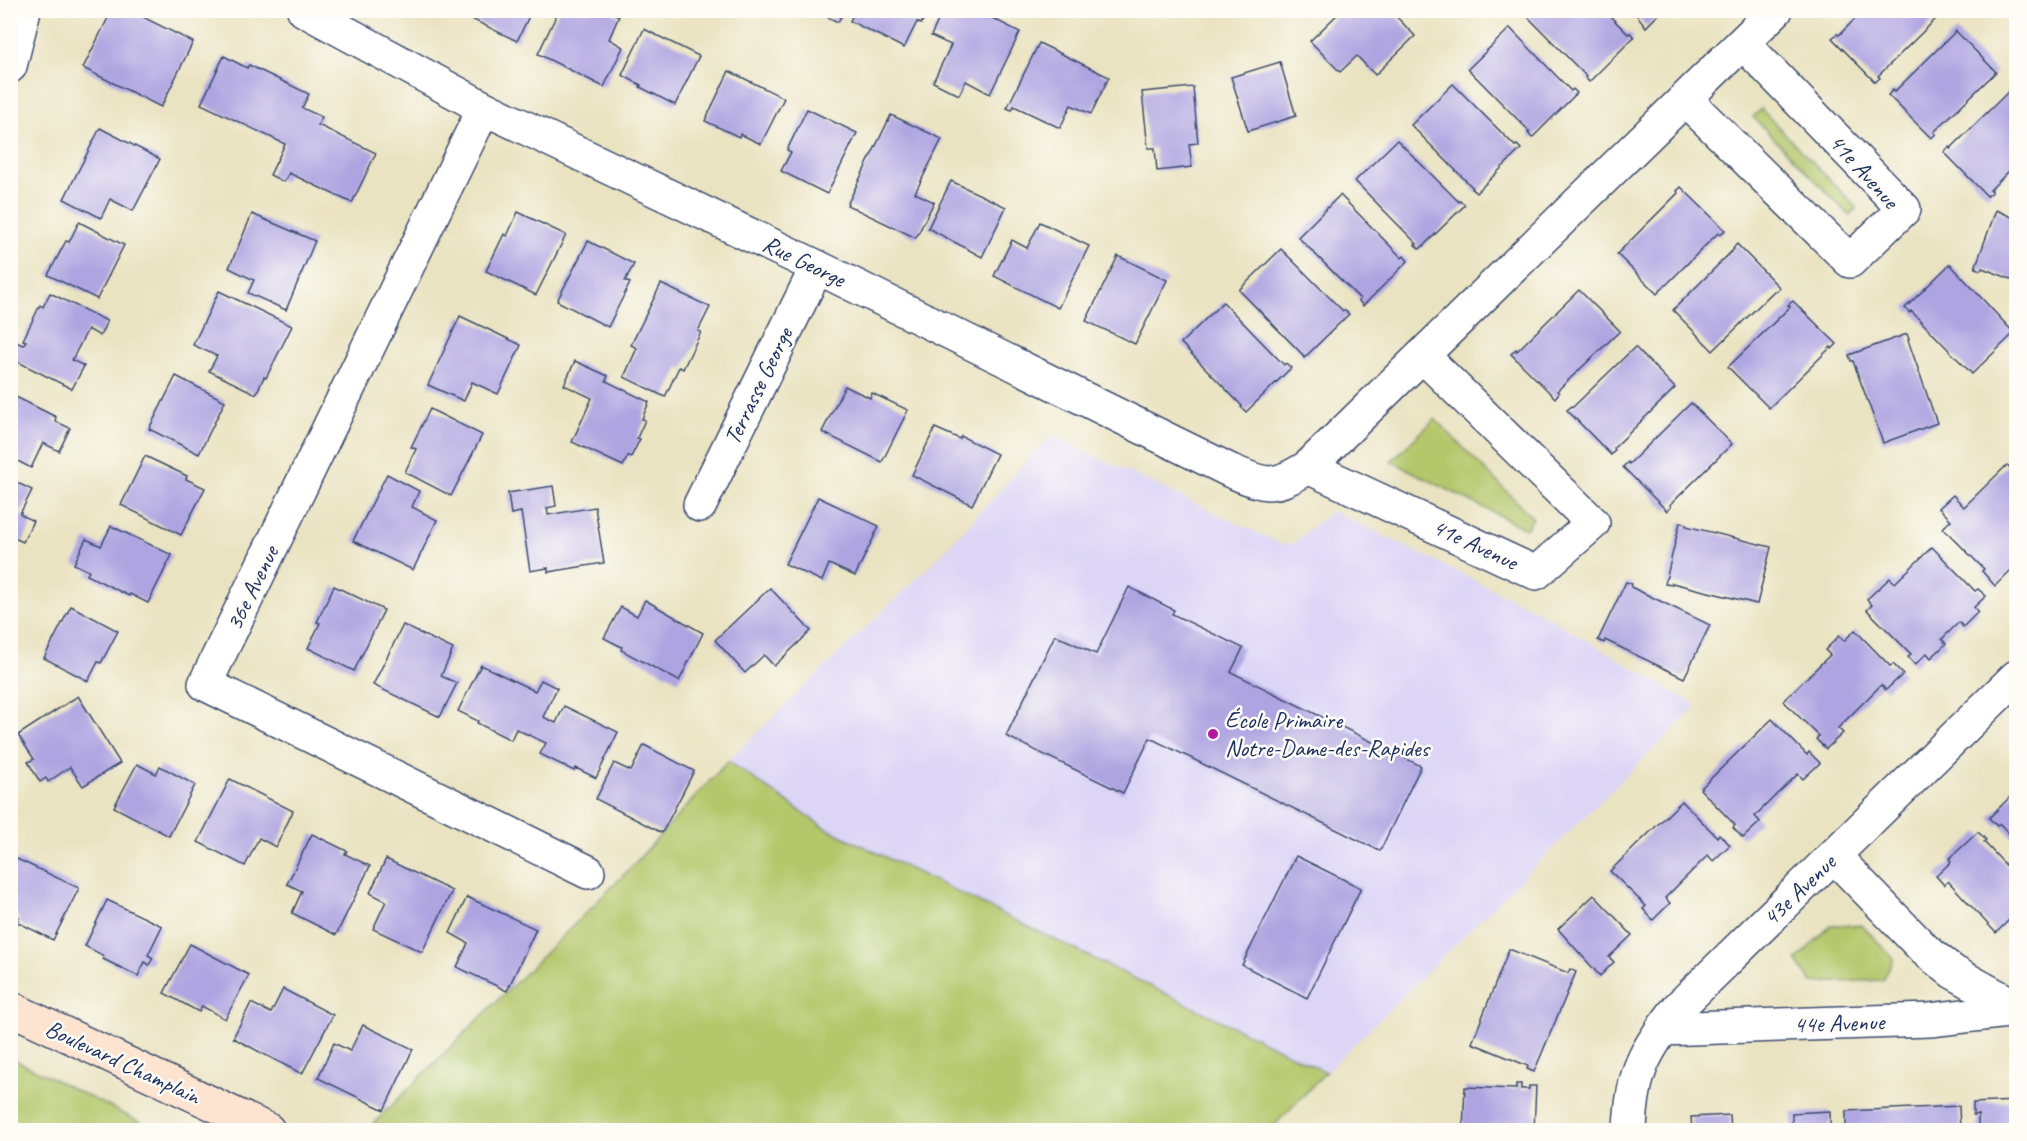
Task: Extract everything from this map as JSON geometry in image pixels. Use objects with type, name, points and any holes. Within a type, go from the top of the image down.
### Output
[{"type":"main road","name":"Boulevard Champlain","points":[[10,1008],[268,1131]]},
{"type":"street","points":[[10,66],[24,10]]},
{"type":"street","name":"Rue George","points":[[304,10],[484,108],[817,267],[1220,466],[1257,482],[1272,484],[1287,480],[1308,467]]},
{"type":"street","points":[[1308,467],[1776,10]]},
{"type":"street","name":"41e Avenue","points":[[1686,100],[1850,261],[1904,209],[1743,43]]},
{"type":"street","name":"36e Avenue","points":[[484,108],[206,684],[588,872]]},
{"type":"street","name":"Terrasse George","points":[[700,505],[817,267]]},
{"type":"street","name":"41e Avenue","points":[[1308,467],[1536,573],[1593,523],[1423,356]]},
{"type":"street","name":"43e Avenue","points":[[1630,1131],[1631,1110],[1638,1073],[1648,1048],[1679,1007],[2016,677]]},
{"type":"street","name":"44e Avenue","points":[[1834,856],[1925,950],[1953,972],[2016,1009]]},
{"type":"street","name":"44e Avenue","points":[[1662,1029],[1930,1020],[2016,1009]]},
{"type":"shaded area","name":"École Primaire Notre-Dame-des-Rapides","points":[[1051,435],[1281,544],[1292,544],[1329,513],[1335,512],[1541,613],[1697,706],[1326,1072],[822,826],[728,761],[938,558]]},
{"type":"green space","points":[[1761,109],[1857,208],[1849,215],[1753,117]]},
{"type":"green space","points":[[1435,419],[1533,518],[1526,529],[1391,461]]},
{"type":"green space","points":[[728,761],[822,826],[1326,1072],[1270,1130],[367,1130],[623,876]]},
{"type":"green space","points":[[1831,925],[1862,925],[1894,959],[1883,980],[1812,983],[1796,960]]},
{"type":"green space","points":[[11,1058],[156,1130],[11,1130]]},
{"type":"building","points":[[112,10],[129,10],[193,42],[161,107],[83,68]]},
{"type":"building","points":[[453,10],[532,10],[517,41]]},
{"type":"building","points":[[559,10],[607,10],[619,16],[609,39],[623,47],[604,87],[538,54]]},
{"type":"building","points":[[823,10],[844,10],[838,22],[821,14]]},
{"type":"building","points":[[855,10],[923,10],[922,12],[926,14],[921,24],[917,22],[904,48],[850,21]]},
{"type":"building","points":[[943,10],[976,10],[1020,32],[990,94],[966,81],[959,95],[933,82],[951,45],[931,36]]},
{"type":"building","points":[[1342,10],[1390,10],[1415,36],[1375,75],[1357,56],[1340,72],[1310,41]]},
{"type":"building","points":[[1527,10],[1604,10],[1634,37],[1589,82],[1586,76],[1524,13]]},
{"type":"building","points":[[1633,10],[1663,10],[1646,27]]},
{"type":"building","points":[[1864,10],[1942,10],[1940,15],[1878,76],[1880,78],[1875,82],[1832,38],[1839,35]]},
{"type":"building","points":[[1510,28],[1571,91],[1573,89],[1577,93],[1532,138],[1528,133],[1530,132],[1468,69]]},
{"type":"building","points":[[644,29],[699,56],[675,105],[622,75]]},
{"type":"building","points":[[1956,31],[1996,72],[1934,132],[1936,134],[1931,138],[1888,95],[1893,90],[1894,92]]},
{"type":"building","points":[[1039,43],[1109,77],[1091,114],[1071,105],[1060,128],[1014,106],[1012,110],[1007,108]]},
{"type":"building","points":[[224,56],[247,68],[249,65],[309,94],[302,108],[322,117],[318,125],[376,153],[352,203],[289,173],[284,182],[270,175],[285,144],[201,104]]},
{"type":"building","points":[[1280,62],[1296,116],[1248,131],[1231,77]]},
{"type":"building","points":[[729,71],[784,98],[761,144],[740,134],[739,137],[705,121]]},
{"type":"building","points":[[1453,84],[1515,146],[1521,149],[1476,193],[1411,125]]},
{"type":"building","points":[[1193,87],[1198,143],[1189,144],[1192,167],[1157,171],[1155,148],[1148,148],[1142,92]]},
{"type":"building","points":[[2012,88],[2016,93],[2016,164],[1990,190],[1992,192],[1987,196],[1944,152],[1949,147],[1950,149]]},
{"type":"building","points":[[807,109],[857,133],[827,194],[781,171],[791,152],[787,150]]},
{"type":"building","points":[[891,115],[942,139],[915,193],[934,202],[916,238],[847,205]]},
{"type":"building","points":[[100,128],[160,159],[133,211],[110,199],[101,218],[64,199]]},
{"type":"building","points":[[1397,140],[1459,202],[1465,205],[1420,249],[1355,181]]},
{"type":"building","points":[[951,181],[1006,207],[982,257],[928,228]]},
{"type":"building","points":[[1681,187],[1725,230],[1720,235],[1718,233],[1657,294],[1617,254],[1678,193]]},
{"type":"building","points":[[1340,195],[1402,258],[1404,256],[1408,261],[1363,306],[1360,299],[1298,237]]},
{"type":"building","points":[[1996,210],[2016,219],[2016,281],[1982,268],[1981,270],[1975,268]]},
{"type":"building","points":[[518,212],[566,235],[536,295],[486,271],[504,234],[507,236]]},
{"type":"building","points":[[252,214],[315,241],[286,310],[248,293],[254,280],[229,268]]},
{"type":"building","points":[[79,222],[124,245],[97,299],[48,275]]},
{"type":"building","points":[[1040,222],[1089,246],[1058,308],[994,276],[1012,240],[1027,248]]},
{"type":"building","points":[[588,241],[634,264],[625,281],[630,283],[608,327],[557,301]]},
{"type":"building","points":[[1737,244],[1780,288],[1774,291],[1713,351],[1673,310]]},
{"type":"building","points":[[1281,249],[1343,311],[1349,314],[1304,358],[1239,290]]},
{"type":"building","points":[[1118,256],[1167,280],[1135,344],[1086,321]]},
{"type":"building","points":[[1950,264],[2014,333],[1972,374],[1911,311],[1910,313],[1905,308]]},
{"type":"building","points":[[661,284],[710,307],[683,369],[679,367],[665,397],[624,377],[637,348],[631,345]]},
{"type":"building","points":[[1579,290],[1620,331],[1557,391],[1559,393],[1555,398],[1511,354],[1516,349],[1517,351]]},
{"type":"building","points":[[219,291],[292,326],[256,394],[209,371],[217,356],[193,345]]},
{"type":"building","points":[[50,293],[107,321],[100,336],[88,329],[72,360],[84,366],[72,389],[16,361],[17,359],[10,355],[16,342],[23,345],[26,341],[23,340],[40,305],[43,307]]},
{"type":"building","points":[[1793,301],[1837,344],[1832,349],[1831,347],[1769,408],[1728,367],[1790,307],[1788,305]]},
{"type":"building","points":[[1223,302],[1284,365],[1286,363],[1291,368],[1246,412],[1181,343]]},
{"type":"building","points":[[460,316],[521,345],[498,394],[472,382],[464,401],[428,385]]},
{"type":"building","points":[[1907,334],[1937,423],[1883,443],[1849,355]]},
{"type":"building","points":[[1635,347],[1675,388],[1614,448],[1611,455],[1567,410],[1573,407]]},
{"type":"building","points":[[575,361],[608,376],[606,381],[649,402],[642,419],[645,420],[637,438],[640,439],[631,457],[628,456],[623,466],[572,442],[592,398],[564,385]]},
{"type":"building","points":[[176,376],[225,401],[199,454],[149,429]]},
{"type":"building","points":[[845,386],[870,398],[872,393],[908,410],[882,462],[822,432]]},
{"type":"building","points":[[16,397],[56,417],[55,421],[70,428],[59,451],[43,443],[31,468],[10,457],[10,398],[15,400]]},
{"type":"building","points":[[1691,403],[1732,444],[1670,505],[1667,511],[1623,467],[1628,462],[1629,464]]},
{"type":"building","points":[[430,409],[482,435],[451,496],[405,472],[416,449],[411,447]]},
{"type":"building","points":[[935,428],[960,439],[961,436],[997,454],[972,505],[912,475]]},
{"type":"building","points":[[145,456],[187,476],[186,479],[205,488],[181,535],[121,505]]},
{"type":"building","points":[[2007,465],[2016,474],[2016,565],[1995,586],[1982,571],[1984,569],[1943,528],[1951,520],[1939,508],[1953,495],[1964,507]]},
{"type":"building","points":[[387,474],[419,491],[412,507],[437,520],[413,570],[353,541]]},
{"type":"building","points":[[10,479],[32,490],[20,514],[33,521],[23,542],[10,536]]},
{"type":"building","points":[[553,486],[556,506],[547,508],[548,515],[595,507],[604,563],[548,572],[548,568],[530,571],[521,512],[511,514],[508,493]]},
{"type":"building","points":[[818,497],[879,526],[855,576],[829,564],[822,581],[785,564]]},
{"type":"building","points":[[1680,522],[1686,526],[1771,547],[1757,604],[1672,583],[1672,585],[1665,584]]},
{"type":"building","points":[[111,526],[172,555],[148,603],[87,575],[89,571],[74,564],[86,539],[101,546]]},
{"type":"building","points":[[1932,547],[1975,591],[1978,589],[1986,596],[1974,607],[1978,612],[1963,627],[1959,622],[1942,639],[1946,644],[1931,658],[1927,653],[1915,665],[1908,657],[1911,654],[1867,610],[1872,605],[1867,599],[1890,578],[1895,583]]},
{"type":"building","points":[[1626,582],[1632,584],[1631,587],[1710,625],[1684,678],[1605,640],[1604,643],[1598,640]]},
{"type":"building","points":[[334,586],[384,610],[354,671],[308,648]]},
{"type":"building","points":[[1129,587],[1174,610],[1172,614],[1243,648],[1231,672],[1421,766],[1380,851],[1150,738],[1123,793],[1006,736],[1055,635],[1096,654]]},
{"type":"building","points":[[770,588],[811,631],[774,666],[764,655],[745,673],[715,640]]},
{"type":"building","points":[[645,600],[703,633],[679,681],[621,650],[622,647],[604,638],[621,607],[637,616]]},
{"type":"building","points":[[71,606],[118,631],[101,663],[98,662],[88,681],[44,658]]},
{"type":"building","points":[[403,625],[453,649],[441,676],[457,683],[440,717],[373,685]]},
{"type":"building","points":[[1855,630],[1890,666],[1893,664],[1903,674],[1886,690],[1881,685],[1838,728],[1843,733],[1826,749],[1816,739],[1819,736],[1783,701],[1830,655],[1825,650],[1839,636],[1844,641]]},
{"type":"building","points":[[481,665],[535,691],[541,680],[557,688],[543,717],[556,723],[564,706],[618,732],[596,778],[576,768],[574,771],[540,754],[546,743],[516,729],[511,740],[458,711]]},
{"type":"building","points":[[78,696],[120,763],[83,786],[70,767],[48,782],[46,778],[40,782],[28,762],[34,759],[18,735]]},
{"type":"building","points":[[1772,719],[1807,755],[1809,752],[1820,763],[1803,779],[1798,774],[1776,795],[1755,816],[1760,822],[1743,838],[1733,828],[1735,825],[1700,789]]},
{"type":"building","points":[[644,745],[694,771],[662,833],[596,799],[614,763],[631,771]]},
{"type":"building","points":[[137,764],[156,774],[160,766],[195,785],[169,836],[114,807]]},
{"type":"building","points":[[230,779],[293,811],[276,847],[259,838],[245,866],[198,842]]},
{"type":"building","points":[[2016,791],[2016,841],[2000,824],[1997,826],[1989,818]]},
{"type":"building","points":[[1682,801],[1717,837],[1719,834],[1730,845],[1713,861],[1708,855],[1665,898],[1670,903],[1653,920],[1643,909],[1646,906],[1610,871]]},
{"type":"building","points":[[1978,832],[1986,840],[1984,842],[2016,876],[2016,913],[1996,933],[1948,881],[1944,885],[1936,876],[1951,862],[1949,859]]},
{"type":"building","points":[[312,834],[347,851],[345,854],[370,866],[336,935],[292,913],[302,891],[287,884]]},
{"type":"building","points":[[1296,856],[1361,888],[1307,998],[1242,965]]},
{"type":"building","points":[[17,859],[79,888],[53,940],[17,922],[19,917],[10,913],[10,872]]},
{"type":"building","points":[[386,859],[452,891],[422,952],[373,929],[386,901],[370,893]]},
{"type":"building","points":[[1594,895],[1632,935],[1609,957],[1614,962],[1600,976],[1558,929]]},
{"type":"building","points":[[467,897],[536,929],[507,991],[457,967],[468,943],[450,933]]},
{"type":"building","points":[[107,900],[162,926],[148,955],[153,958],[149,965],[145,962],[138,976],[103,959],[104,956],[85,946]]},
{"type":"building","points":[[190,944],[249,975],[225,1019],[202,1006],[199,1012],[164,993]]},
{"type":"building","points":[[1509,949],[1568,973],[1570,969],[1576,972],[1534,1072],[1527,1069],[1528,1066],[1472,1043]]},
{"type":"building","points":[[283,989],[333,1015],[302,1074],[233,1038],[251,1003],[271,1013]]},
{"type":"building","points":[[363,1025],[413,1049],[384,1110],[318,1078],[334,1043],[350,1051]]},
{"type":"building","points":[[1516,1084],[1521,1084],[1521,1089],[1536,1086],[1534,1130],[1463,1130],[1465,1087],[1516,1089]]},
{"type":"building","points":[[2016,1101],[2016,1130],[1978,1130],[1978,1114],[1973,1115],[1973,1103]]},
{"type":"building","points":[[1959,1106],[1960,1130],[1846,1130],[1846,1111]]},
{"type":"building","points":[[1830,1111],[1830,1124],[1827,1125],[1827,1130],[1776,1130],[1792,1128],[1792,1113]]},
{"type":"building","points":[[1730,1115],[1731,1130],[1692,1130],[1691,1117]]},
{"type":"place","name":"École Primaire Notre-Dame-des-Rapides","points":[[1213,734]]}]
